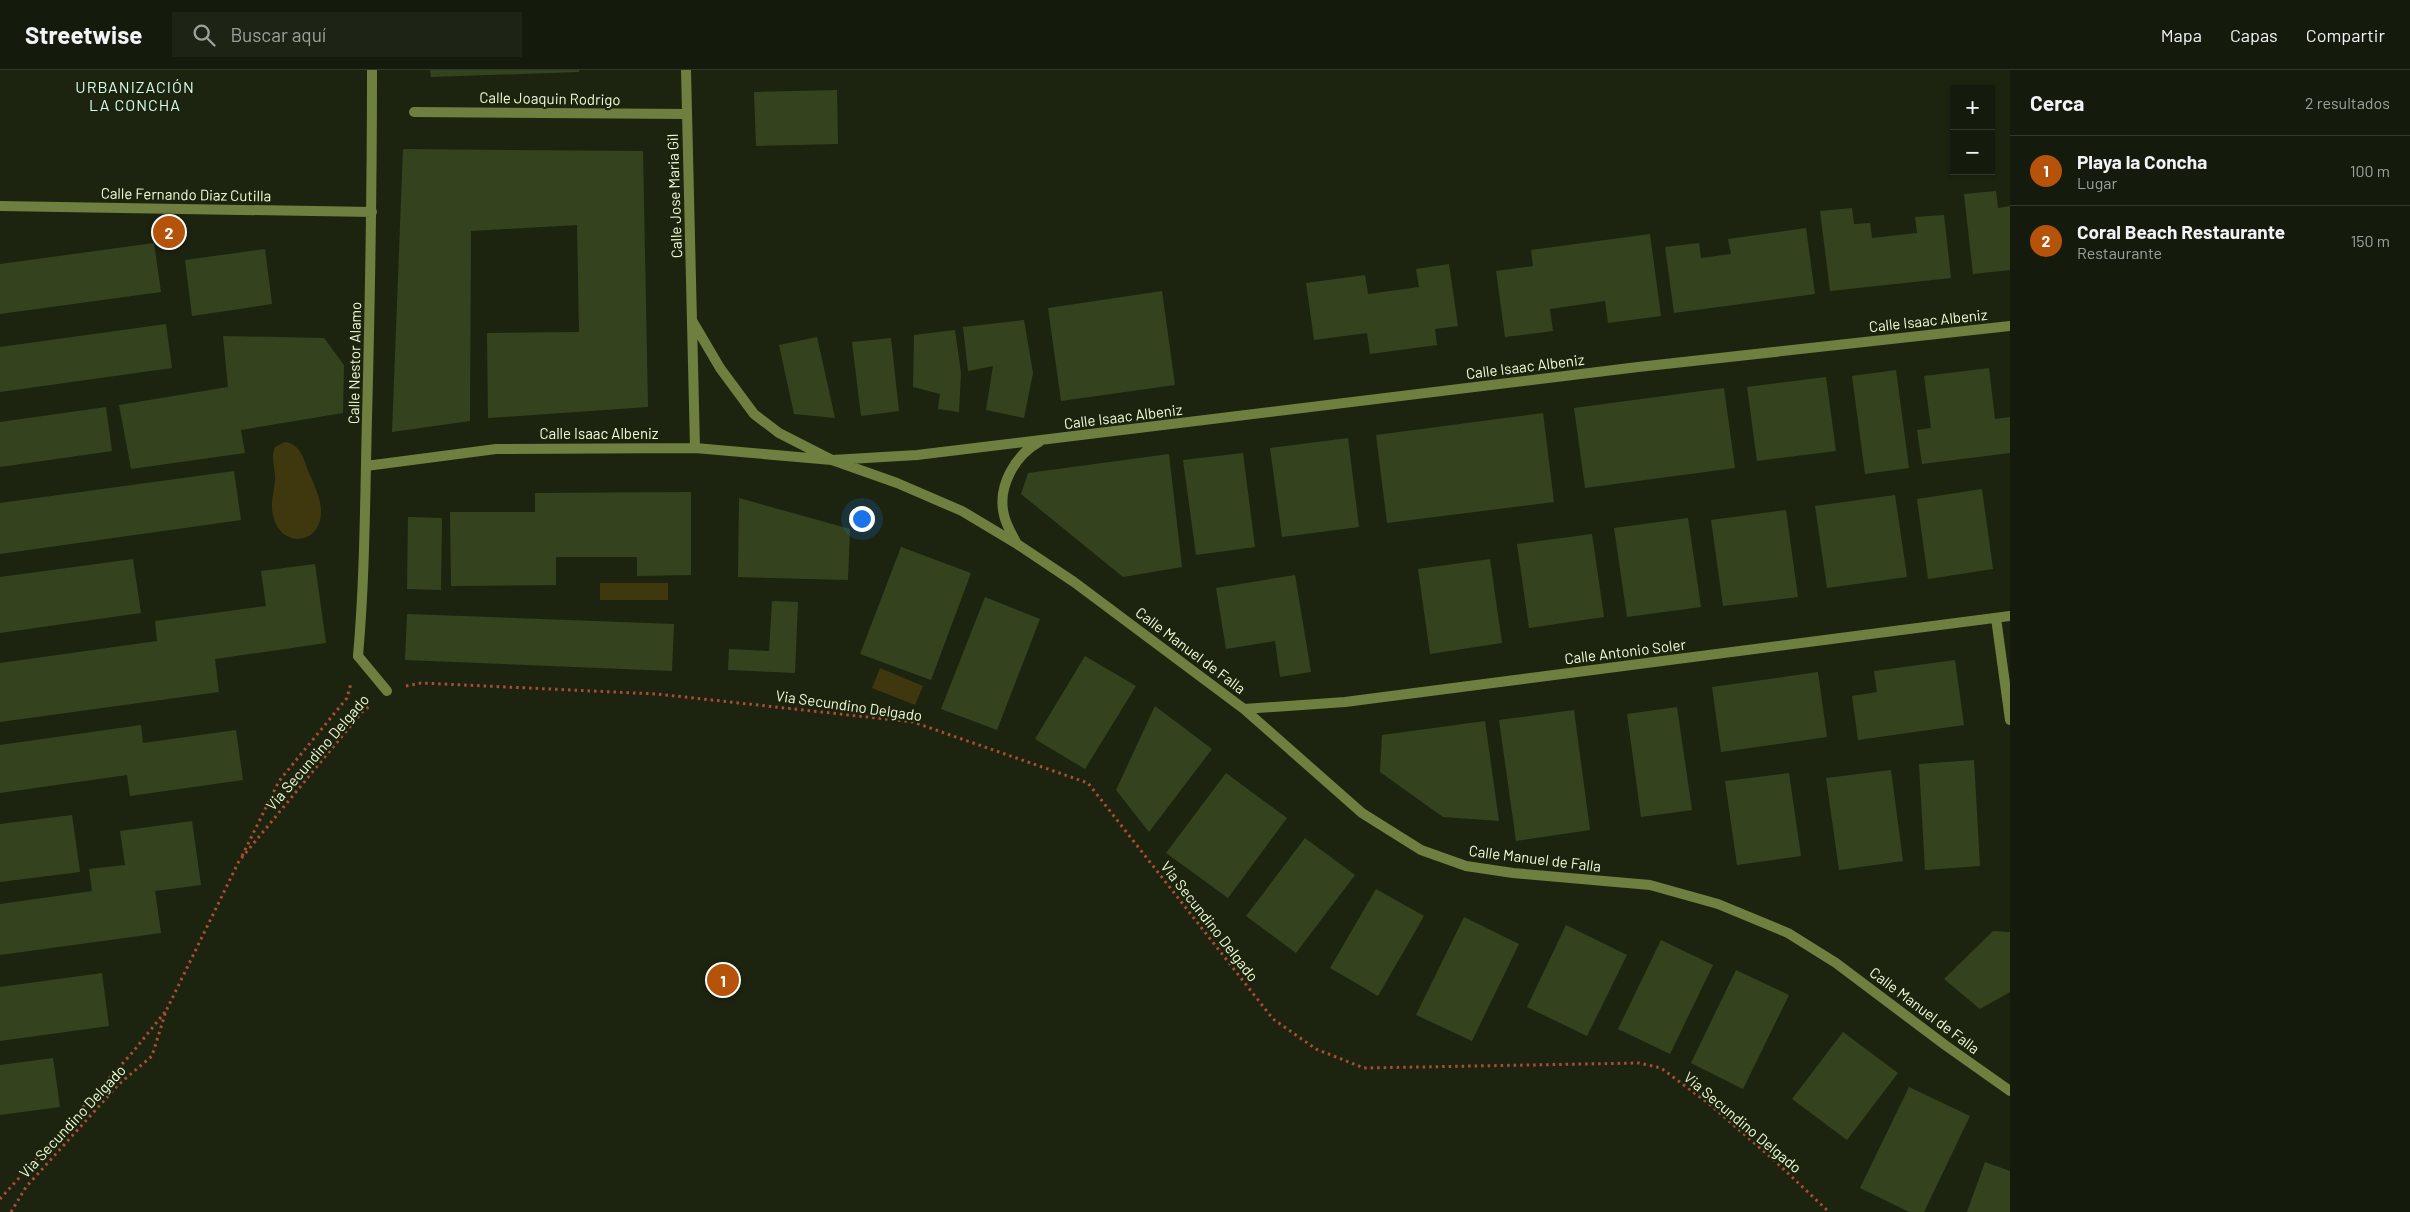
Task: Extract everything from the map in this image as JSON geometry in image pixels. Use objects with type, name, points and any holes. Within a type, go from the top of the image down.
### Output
[{"type":"street","name":"Calle Nestor Alamo","points":[[358,656],[362,607],[366,466],[372,212],[372,70]]},
{"type":"street","name":"Calle Jose Maria Gil","points":[[686,70],[695,448]]},
{"type":"street","name":"Calle Joaquin Rodrigo","points":[[414,112],[687,114]]},
{"type":"street","name":"Calle Fernando Diaz Cutilla","points":[[0,206],[372,212]]},
{"type":"street","name":"Calle Jose Maria Gil","points":[[693,322],[720,368],[754,414],[779,433],[832,460]]},
{"type":"street","name":"Calle Isaac Albeniz","points":[[366,466],[496,449],[695,448],[832,460],[917,455],[1638,367],[2010,326]]},
{"type":"street","name":"Calle Isaac Albeniz","points":[[1016,544],[1003,512],[1006,484],[1012,469],[1022,454],[1045,440]]},
{"type":"street","name":"Calle Isaac Albeniz","points":[[832,460],[897,483],[962,511]]},
{"type":"street","name":"Calle Manuel de Falla","points":[[962,511],[1074,582],[1244,709],[1362,813],[1421,850],[1466,866],[1522,874],[1650,885],[1718,904],[1788,933],[1836,963],[2010,1091]]},
{"type":"street","name":"Calle Antonio Soler","points":[[1244,709],[1345,702],[2010,616]]},
{"type":"street","points":[[1996,618],[2010,720]]},
{"type":"street","points":[[358,656],[387,691]]},
{"type":"path","points":[[240,861],[279,781],[348,698],[358,656]]},
{"type":"path","name":"Via Secundino Delgado","points":[[11,1212],[26,1187],[119,1084],[152,1056],[166,1011],[240,861],[362,712],[387,691],[422,683],[657,694],[913,722],[1088,783],[1273,1019],[1316,1049],[1364,1068],[1639,1063],[1661,1068],[1716,1109],[1829,1212]]},
{"type":"path","points":[[0,1199],[132,1053],[166,1011]]},
{"type":"shaded area","points":[[285,442],[295,446],[301,453],[321,509],[320,521],[315,530],[309,536],[300,539],[284,534],[277,526],[272,511],[275,481],[274,451],[275,447]]},
{"type":"shaded area","points":[[600,583],[668,583],[668,600],[600,600]]},
{"type":"shaded area","points":[[880,668],[923,686],[915,705],[872,688]]},
{"type":"building","points":[[430,70],[579,70],[579,72],[431,77]]},
{"type":"building","points":[[837,90],[838,144],[756,146],[754,92]]},
{"type":"building","points":[[403,149],[643,151],[648,407],[488,418],[487,333],[579,332],[577,225],[471,231],[470,421],[392,432]]},
{"type":"building","points":[[1996,191],[1998,208],[2010,206],[2010,270],[1973,274],[1964,194]]},
{"type":"building","points":[[1852,208],[1854,224],[1870,223],[1872,238],[1917,233],[1915,217],[1944,215],[1951,278],[1830,291],[1820,211]]},
{"type":"building","points":[[1806,228],[1815,294],[1674,313],[1665,247],[1699,243],[1701,258],[1731,254],[1728,239]]},
{"type":"building","points":[[1650,234],[1661,316],[1608,323],[1605,301],[1550,309],[1553,331],[1505,337],[1496,271],[1533,266],[1531,250]]},
{"type":"building","points":[[154,243],[161,292],[0,314],[0,264]]},
{"type":"building","points":[[265,249],[272,304],[192,316],[185,260]]},
{"type":"building","points":[[1449,264],[1458,326],[1435,329],[1437,345],[1370,354],[1367,333],[1314,340],[1306,283],[1365,275],[1368,294],[1419,287],[1416,269]]},
{"type":"building","points":[[1162,291],[1175,385],[1061,401],[1048,308]]},
{"type":"building","points":[[1024,320],[1033,373],[1024,418],[986,410],[993,366],[968,371],[963,327]]},
{"type":"building","points":[[166,324],[172,368],[0,392],[0,347]]},
{"type":"building","points":[[955,330],[961,373],[959,412],[938,409],[940,394],[913,387],[914,335]]},
{"type":"building","points":[[223,336],[324,338],[344,365],[343,413],[241,430],[245,453],[131,469],[119,405],[228,387]]},
{"type":"building","points":[[817,337],[835,418],[794,414],[779,345]]},
{"type":"building","points":[[891,338],[899,411],[861,416],[852,342]]},
{"type":"building","points":[[1989,368],[1995,419],[2010,417],[2010,453],[1922,464],[1917,430],[1931,428],[1924,376]]},
{"type":"building","points":[[1896,370],[1909,468],[1865,474],[1852,376]]},
{"type":"building","points":[[1826,377],[1836,451],[1757,461],[1747,387]]},
{"type":"building","points":[[1724,388],[1735,468],[1585,488],[1574,408]]},
{"type":"building","points":[[106,407],[112,451],[0,467],[0,422]]},
{"type":"building","points":[[1543,413],[1554,502],[1387,523],[1376,435]]},
{"type":"building","points":[[1348,438],[1359,527],[1282,537],[1270,448]]},
{"type":"building","points":[[1243,453],[1255,547],[1196,555],[1183,460]]},
{"type":"building","points":[[1169,454],[1182,567],[1123,577],[1021,494],[1028,473]]},
{"type":"building","points":[[234,471],[241,520],[0,554],[0,503]]},
{"type":"building","points":[[1982,489],[1993,569],[1928,579],[1917,499]]},
{"type":"building","points":[[691,492],[691,575],[637,576],[637,557],[556,557],[556,585],[451,586],[450,512],[535,512],[535,493]]},
{"type":"building","points":[[1895,495],[1907,577],[1827,588],[1815,506]]},
{"type":"building","points":[[739,498],[850,529],[848,580],[738,577]]},
{"type":"building","points":[[1786,510],[1798,597],[1723,606],[1711,520]]},
{"type":"building","points":[[408,517],[442,518],[441,590],[407,589]]},
{"type":"building","points":[[1688,518],[1701,607],[1627,617],[1614,528]]},
{"type":"building","points":[[1592,534],[1604,617],[1529,628],[1517,544]]},
{"type":"building","points":[[901,547],[971,573],[931,680],[860,654]]},
{"type":"building","points":[[133,559],[141,613],[0,633],[0,577]]},
{"type":"building","points":[[1490,559],[1502,643],[1430,654],[1418,569]]},
{"type":"building","points":[[315,564],[326,643],[215,659],[219,692],[0,722],[0,663],[157,641],[155,621],[266,606],[261,571]]},
{"type":"building","points":[[1295,575],[1311,672],[1280,677],[1275,641],[1226,649],[1216,588]]},
{"type":"building","points":[[985,597],[1040,619],[997,730],[941,709]]},
{"type":"building","points":[[772,601],[798,602],[795,673],[728,670],[729,649],[769,651]]},
{"type":"building","points":[[407,614],[674,624],[672,671],[405,660]]},
{"type":"building","points":[[1085,656],[1136,686],[1085,769],[1035,739]]},
{"type":"building","points":[[1955,660],[1964,725],[1858,740],[1852,696],[1877,692],[1874,671]]},
{"type":"building","points":[[1818,672],[1827,737],[1721,752],[1712,687]]},
{"type":"building","points":[[1155,706],[1212,749],[1149,832],[1116,790]]},
{"type":"building","points":[[1677,707],[1692,810],[1641,817],[1627,714]]},
{"type":"building","points":[[1574,710],[1590,830],[1516,841],[1499,720]]},
{"type":"building","points":[[1485,721],[1499,821],[1443,817],[1380,772],[1382,735]]},
{"type":"building","points":[[141,725],[143,743],[236,730],[243,780],[130,796],[127,775],[0,793],[0,745]]},
{"type":"building","points":[[1974,760],[1980,866],[1925,870],[1919,764]]},
{"type":"building","points":[[1891,770],[1903,861],[1839,870],[1826,778]]},
{"type":"building","points":[[1226,773],[1287,818],[1228,898],[1166,853]]},
{"type":"building","points":[[1789,773],[1801,856],[1737,865],[1725,781]]},
{"type":"building","points":[[72,815],[80,872],[0,882],[0,824]]},
{"type":"building","points":[[192,821],[201,885],[155,891],[161,933],[0,955],[0,904],[92,891],[89,869],[125,865],[120,831]]},
{"type":"building","points":[[1305,838],[1355,875],[1296,953],[1246,916]]},
{"type":"building","points":[[1376,889],[1424,916],[1378,996],[1330,968]]},
{"type":"building","points":[[1464,917],[1519,944],[1472,1041],[1416,1015]]},
{"type":"building","points":[[1566,925],[1627,955],[1587,1036],[1527,1007]]},
{"type":"building","points":[[1993,931],[2010,932],[2010,992],[1980,1009],[1944,979]]},
{"type":"building","points":[[1661,940],[1713,965],[1670,1054],[1618,1029]]},
{"type":"building","points":[[1736,970],[1789,995],[1743,1089],[1691,1063]]},
{"type":"building","points":[[102,973],[109,1026],[0,1041],[0,987]]},
{"type":"building","points":[[1843,1032],[1898,1073],[1847,1140],[1792,1099]]},
{"type":"building","points":[[53,1058],[60,1107],[0,1115],[0,1065]]},
{"type":"building","points":[[1909,1087],[1970,1116],[1924,1212],[1909,1212],[1860,1188]]},
{"type":"building","points":[[1985,1162],[2010,1171],[2010,1212],[1967,1212]]},
{"type":"place","name":"Coral Beach Restaurante","points":[[169,232]]},
{"type":"place","name":"Playa la Concha","points":[[723,980]]},
{"type":"district","name":"URBANIZACIÓN LA CONCHA","points":[[135,95]]}]
